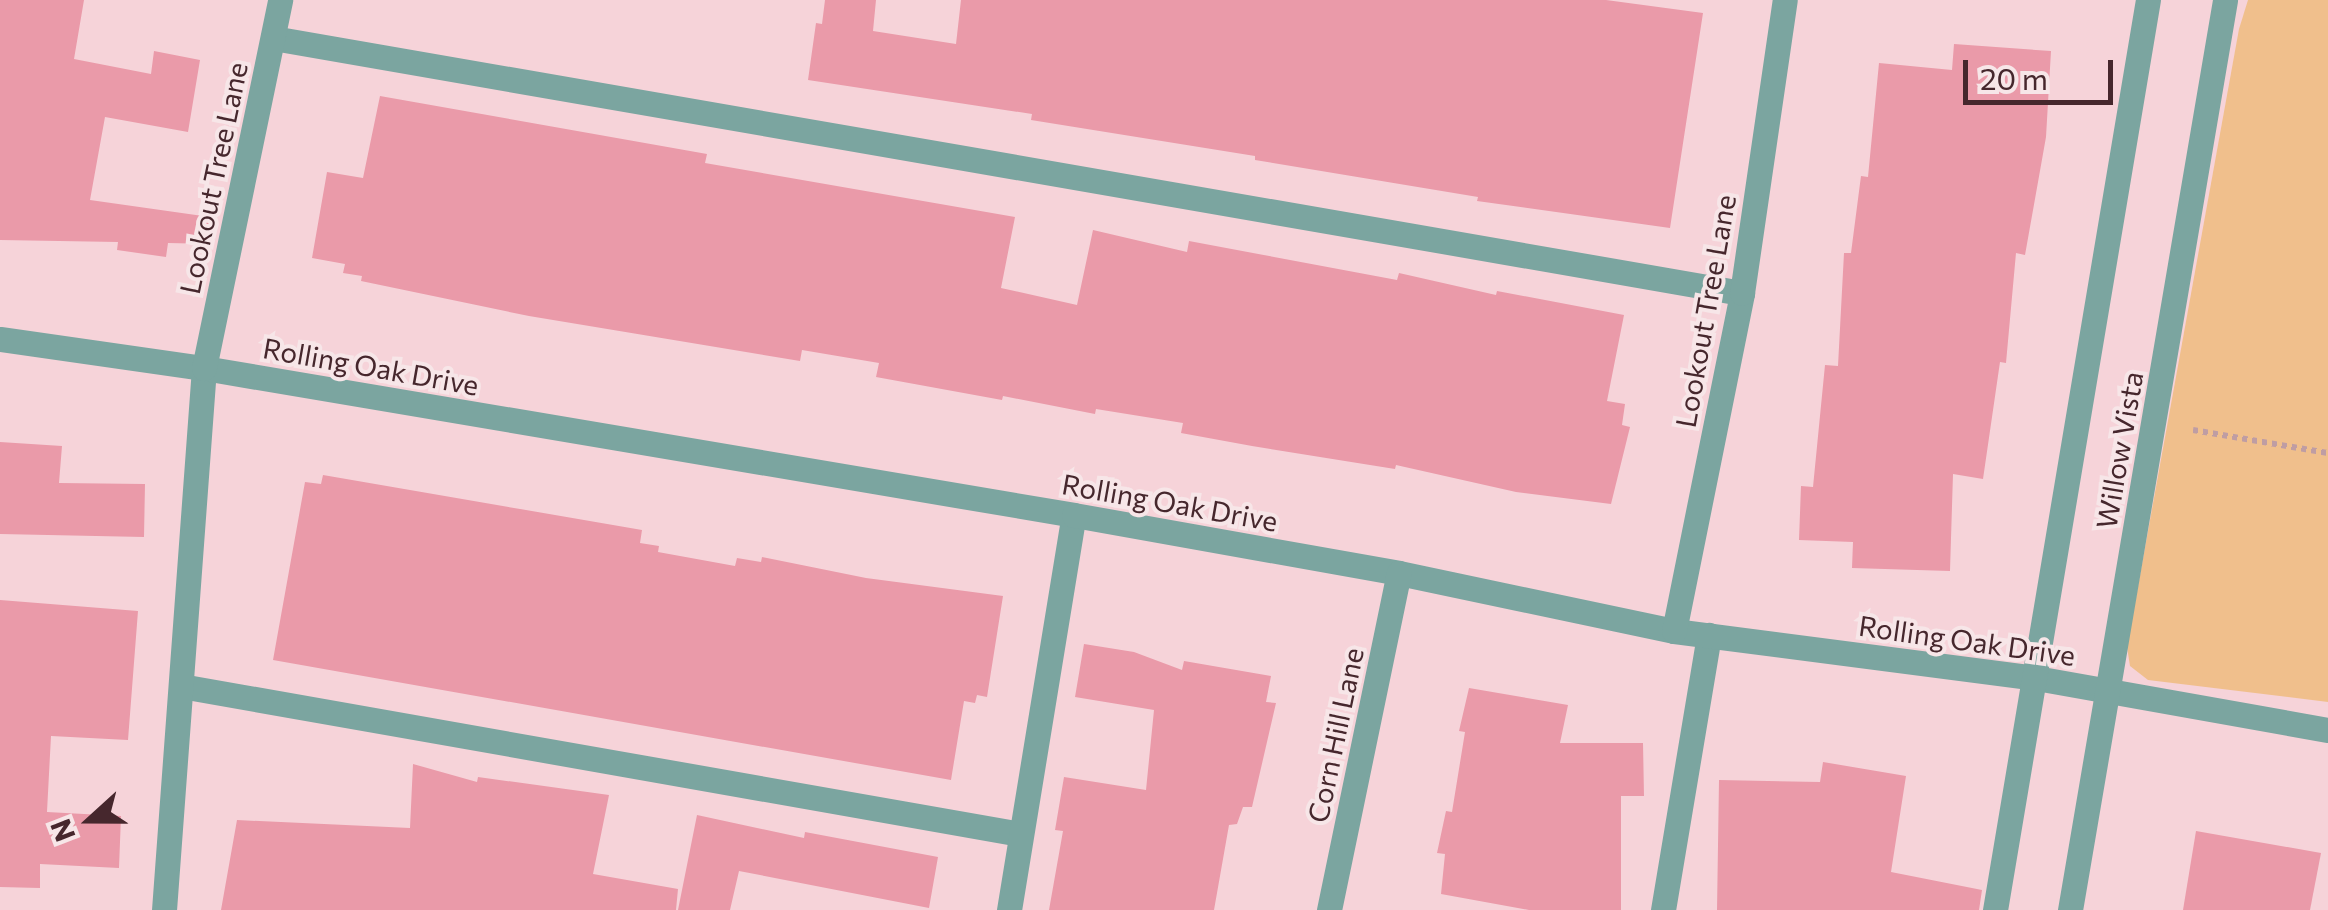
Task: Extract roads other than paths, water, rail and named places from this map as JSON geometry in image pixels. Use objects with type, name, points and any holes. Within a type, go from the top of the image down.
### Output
[{"type":"street","name":"Lookout Tree Lane","points":[[164,910],[204,368],[280,0]]},
{"type":"street","name":"Lookout Tree Lane","points":[[1674,631],[1742,293],[1785,0]]},
{"type":"street","name":"Willow Vista","points":[[1994,910],[2148,0]]},
{"type":"street","name":"Willow Vista","points":[[2070,910],[2225,0]]},
{"type":"street","points":[[273,38],[1742,293]]},
{"type":"street","name":"Rolling Oak Drive","points":[[0,340],[204,368],[1074,515],[1399,573],[1674,631],[2036,678],[2328,730]]},
{"type":"street","points":[[1009,910],[1074,515]]},
{"type":"street","name":"Corn Hill Lane","points":[[1329,910],[1399,573]]},
{"type":"street","points":[[1663,910],[1709,635]]},
{"type":"street","points":[[181,686],[1020,834]]}]
